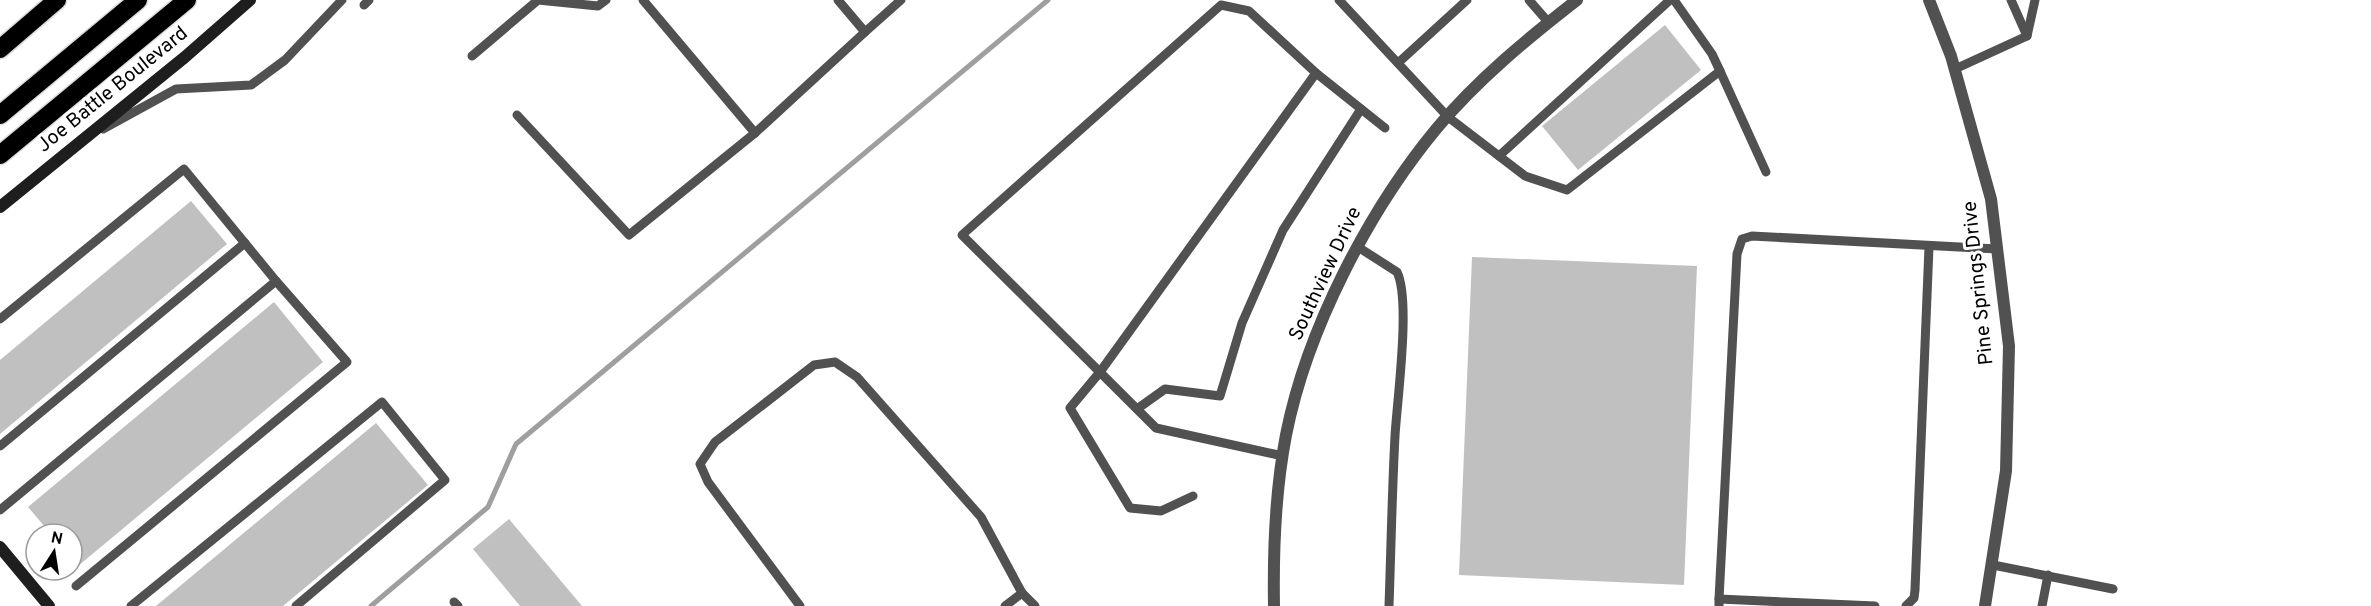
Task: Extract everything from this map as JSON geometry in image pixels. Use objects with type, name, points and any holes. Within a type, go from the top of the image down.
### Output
[{"type":"highway","points":[[0,49],[57,0]]},
{"type":"highway","points":[[0,115],[138,0]]},
{"type":"highway","points":[[0,155],[187,0]]},
{"type":"main road","name":"Joe Battle Boulevard","points":[[0,207],[186,57],[250,0]]},
{"type":"main road","points":[[0,547],[49,606]]},
{"type":"street","name":"Southview Drive","points":[[1274,606],[1275,522],[1283,456],[1295,399],[1332,300],[1358,247],[1391,190],[1448,117],[1577,0]]},
{"type":"street","name":"Pine Springs Drive","points":[[1929,0],[1955,69],[1991,199],[2009,346],[2006,471],[1985,606]]},
{"type":"lane","points":[[85,139],[176,90],[250,85],[285,60],[342,0]]},
{"type":"lane","points":[[472,56],[538,0],[598,6],[606,0]]},
{"type":"lane","points":[[643,0],[755,133]]},
{"type":"lane","points":[[838,0],[865,32]]},
{"type":"lane","points":[[517,115],[629,235],[755,133],[901,0]]},
{"type":"lane","points":[[1339,0],[1448,117],[1525,176],[1567,190],[1720,71]]},
{"type":"lane","points":[[1398,63],[1467,0]]},
{"type":"lane","points":[[1529,0],[1549,23]]},
{"type":"lane","points":[[1499,156],[1672,0],[1712,54],[1766,172]]},
{"type":"lane","points":[[2011,0],[2027,36]]},
{"type":"lane","points":[[2027,36],[2035,0]]},
{"type":"lane","points":[[1283,456],[1156,428],[962,236],[1221,5],[1249,11],[1316,73],[1385,128]]},
{"type":"lane","points":[[1955,69],[2027,36]]},
{"type":"lane","points":[[1193,496],[1161,511],[1130,508],[1070,408],[1100,372],[1316,73]]},
{"type":"lane","points":[[1137,409],[1165,389],[1220,396],[1242,323],[1283,230],[1360,108]]},
{"type":"lane","points":[[0,319],[184,169],[276,281],[347,362],[76,586]]},
{"type":"lane","points":[[1875,606],[1719,602],[1737,254],[1742,239],[1752,236],[1997,249]]},
{"type":"lane","points":[[0,446],[245,243]]},
{"type":"lane","points":[[1358,247],[1397,272],[1401,287],[1402,335],[1395,436],[1389,606]]},
{"type":"lane","points":[[1906,606],[1914,598],[1915,590],[1929,247]]},
{"type":"lane","points":[[0,510],[276,281]]},
{"type":"lane","points":[[800,605],[708,482],[700,464],[715,442],[814,365],[835,362],[857,377],[981,517],[1022,593],[1035,606]]},
{"type":"lane","points":[[131,606],[382,402],[445,480],[296,606]]},
{"type":"lane","points":[[1993,565],[2113,589]]},
{"type":"lane","points":[[2042,606],[2048,575]]},
{"type":"lane","points":[[1005,606],[1022,593]]},
{"type":"building","points":[[1665,25],[1701,70],[1578,170],[1542,126]]},
{"type":"building","points":[[191,201],[227,244],[0,434],[0,360]]},
{"type":"building","points":[[1472,257],[1697,266],[1684,585],[1459,575]]},
{"type":"building","points":[[274,302],[323,362],[84,561],[84,522],[41,522],[28,507]]},
{"type":"building","points":[[376,423],[428,485],[283,606],[156,606]]},
{"type":"building","points":[[509,519],[582,606],[520,606],[473,549]]},
{"type":"waterway","points":[[371,606],[488,507],[516,444],[1048,0]]}]
